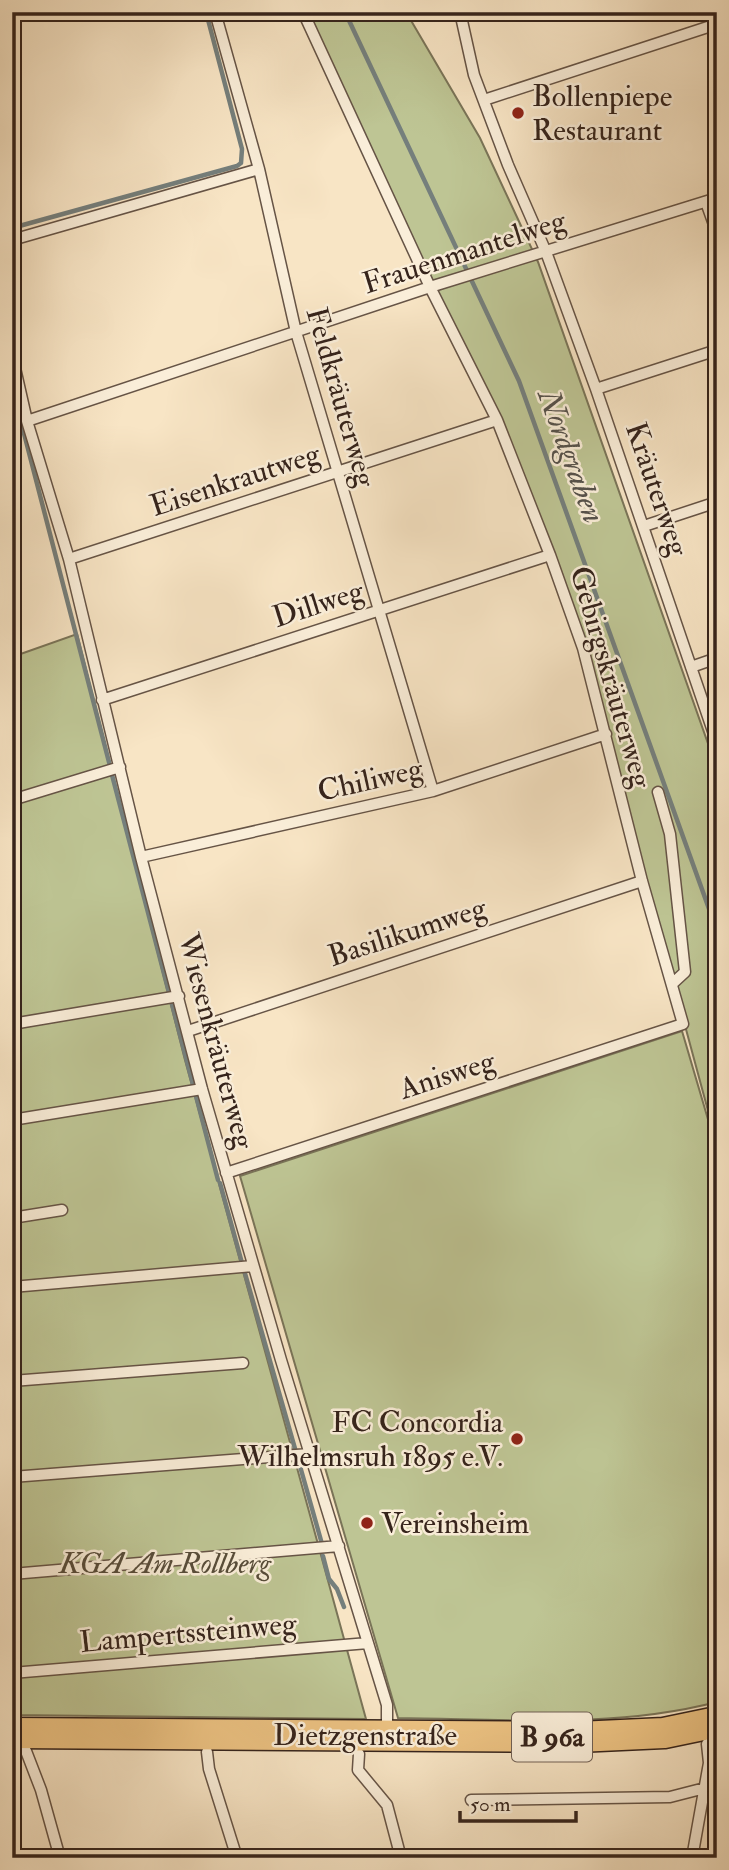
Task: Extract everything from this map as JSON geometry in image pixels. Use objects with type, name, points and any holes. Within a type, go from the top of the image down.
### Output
[{"type":"main road","name":"Dietzgenstraße","points":[[17,1745],[207,1752],[621,1737],[664,1733],[713,1736]]},
{"type":"main road","name":"Dietzgenstraße","points":[[17,1745],[377,1747]]},
{"type":"lane","name":"Feldkräuterweg","points":[[215,12],[259,169],[296,332],[433,791]]},
{"type":"lane","name":"Gebirgskräuterweg","points":[[303,12],[497,420],[550,555],[583,648],[642,881],[683,1024]]},
{"type":"lane","points":[[460,12],[474,75],[484,100],[717,24]]},
{"type":"lane","name":"Kräuterweg","points":[[484,100],[510,171],[547,252],[717,743]]},
{"type":"lane","points":[[12,240],[259,169]]},
{"type":"lane","name":"Frauenmantelweg","points":[[27,421],[433,286],[717,198]]},
{"type":"lane","points":[[706,202],[717,233]]},
{"type":"lane","points":[[596,389],[717,350]]},
{"type":"lane","name":"Wiesenkräuterweg","points":[[12,355],[27,421],[69,559],[173,997],[188,1031],[253,1266],[387,1705],[377,1747],[358,1770],[387,1805],[401,1858]]},
{"type":"lane","name":"Eisenkrautweg","points":[[69,559],[497,420]]},
{"type":"lane","points":[[644,526],[717,502]]},
{"type":"lane","name":"Dillweg","points":[[102,700],[550,555]]},
{"type":"lane","points":[[12,609],[12,615]]},
{"type":"lane","points":[[691,667],[717,658]]},
{"type":"lane","name":"Chiliweg","points":[[141,857],[433,791],[606,734]]},
{"type":"lane","points":[[12,800],[120,767]]},
{"type":"lane","points":[[658,792],[670,834],[685,972],[672,984]]},
{"type":"lane","name":"Basilikumweg","points":[[188,1031],[642,881]]},
{"type":"lane","points":[[12,1024],[173,997]]},
{"type":"lane","name":"Anisweg","points":[[226,1173],[683,1024]]},
{"type":"lane","points":[[12,1120],[202,1089]]},
{"type":"lane","points":[[12,1218],[62,1210]]},
{"type":"lane","points":[[12,1287],[253,1266]]},
{"type":"lane","points":[[12,1381],[243,1363]]},
{"type":"lane","points":[[12,1477],[309,1454]]},
{"type":"lane","points":[[12,1574],[339,1546]]},
{"type":"lane","name":"Lampertssteinweg","points":[[12,1673],[368,1643]]},
{"type":"lane","points":[[692,1858],[713,1736]]},
{"type":"lane","points":[[17,1745],[41,1790],[60,1858]]},
{"type":"lane","points":[[207,1752],[209,1769],[237,1858]]},
{"type":"lane","points":[[471,1800],[670,1797],[705,1788]]},
{"type":"green space","points":[[303,12],[406,12],[480,138],[538,262],[717,769],[717,1144],[583,648],[497,420]]},
{"type":"green space","name":"KGA Am Rollberg","points":[[77,634],[185,1060],[366,1719],[12,1715],[12,657]]},
{"type":"green space","name":"FC Concordia Wilhelmsruh 1895 e.V.","points":[[682,1031],[717,1150],[717,1702],[638,1716],[598,1719],[398,1718],[240,1176]]},
{"type":"waterway","points":[[12,228],[241,163],[242,149],[206,12]]},
{"type":"waterway","name":"Nordgraben","points":[[345,12],[519,381],[717,931]]},
{"type":"waterway","points":[[12,387],[110,766]]},
{"type":"waterway","points":[[112,775],[218,1180]]},
{"type":"waterway","points":[[220,1183],[242,1263]]},
{"type":"waterway","points":[[244,1270],[296,1452]]},
{"type":"waterway","points":[[298,1459],[322,1544]]},
{"type":"waterway","points":[[323,1556],[329,1579],[337,1589],[344,1607]]},
{"type":"place","name":"Bollenpiepe Restaurant","points":[[518,113]]},
{"type":"place","name":"FC Concordia Wilhelmsruh 1895 e.V.","points":[[517,1439]]},
{"type":"place","name":"Vereinsheim","points":[[367,1523]]}]
